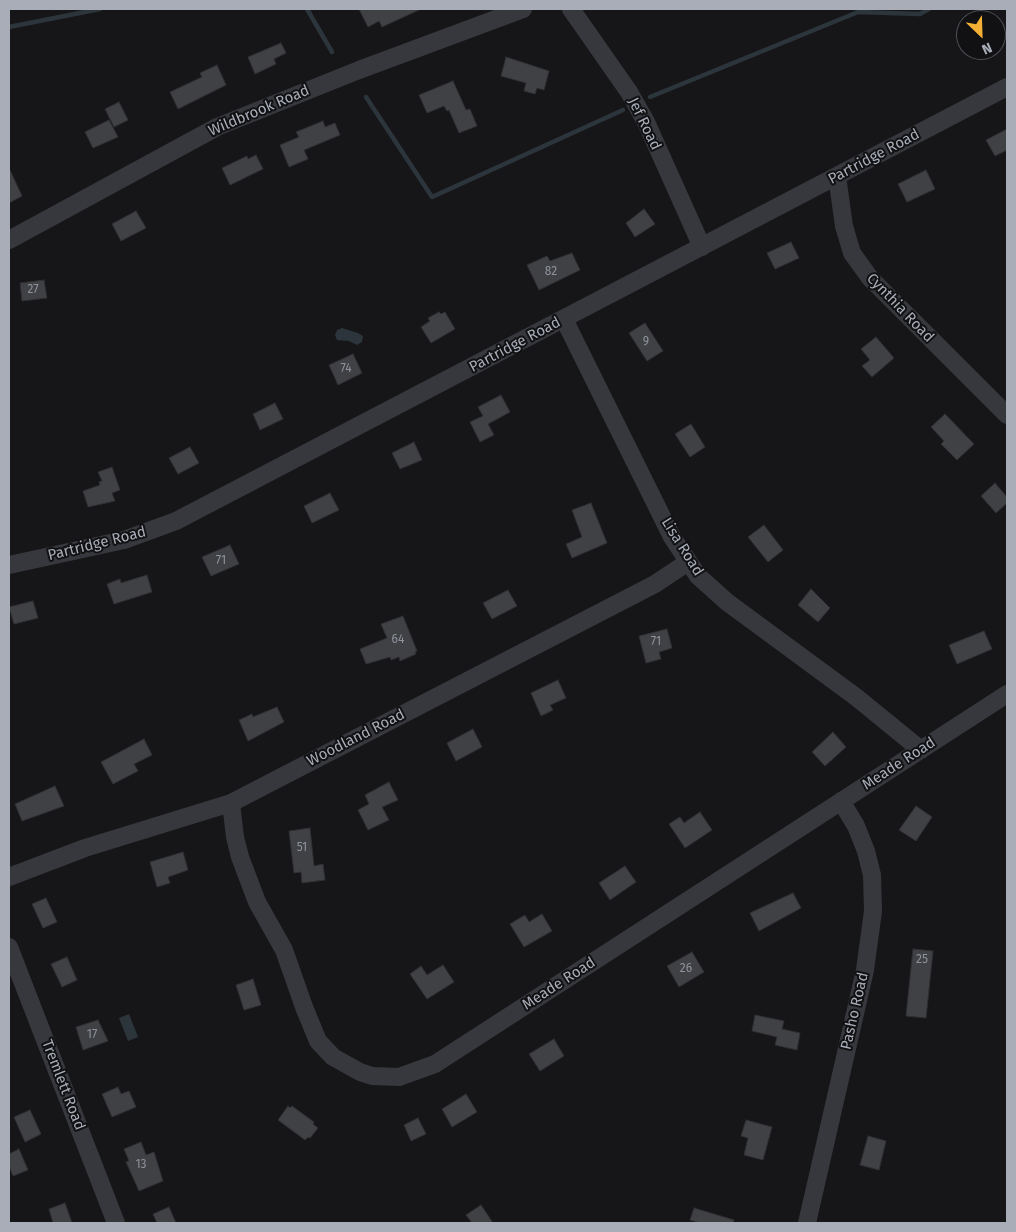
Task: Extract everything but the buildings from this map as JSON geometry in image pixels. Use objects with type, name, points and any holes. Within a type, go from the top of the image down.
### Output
[{"type":"street","name":"Wildbrook Road","points":[[9,240],[216,127],[359,70],[523,9]]},
{"type":"street","name":"Jef Road","points":[[571,9],[629,92],[646,122],[702,247]]},
{"type":"street","name":"Partridge Road","points":[[9,565],[124,540],[176,520],[1007,87]]},
{"type":"street","name":"Cynthia Road","points":[[837,176],[844,226],[852,253],[865,272],[900,310],[1007,415]]},
{"type":"street","name":"Lisa Road","points":[[564,319],[672,537],[698,576],[716,594],[856,697],[921,750]]},
{"type":"street","name":"Woodland Road","points":[[9,877],[86,848],[231,803],[655,584],[688,562]]},
{"type":"street","name":"Meade Road","points":[[231,803],[234,837],[240,857],[257,902],[284,950],[318,1040],[340,1062],[360,1072],[386,1077],[413,1074],[435,1064],[1007,694]]},
{"type":"street","name":"Pasho Road","points":[[806,1223],[865,970],[873,911],[872,875],[866,851],[856,826],[842,801]]},
{"type":"street","name":"Tremlett Road","points":[[9,947],[116,1223]]},
{"type":"shaded area","points":[[342,328],[363,336],[362,342],[357,345],[349,341],[337,340],[335,335],[337,330]]},
{"type":"shaded area","points":[[129,1014],[138,1037],[128,1041],[119,1018]]},
{"type":"waterway","points":[[9,27],[100,9]]},
{"type":"waterway","points":[[307,9],[332,52]]},
{"type":"waterway","points":[[650,97],[858,12],[920,14],[929,9]]},
{"type":"waterway","points":[[366,97],[432,197],[623,110]]}]
